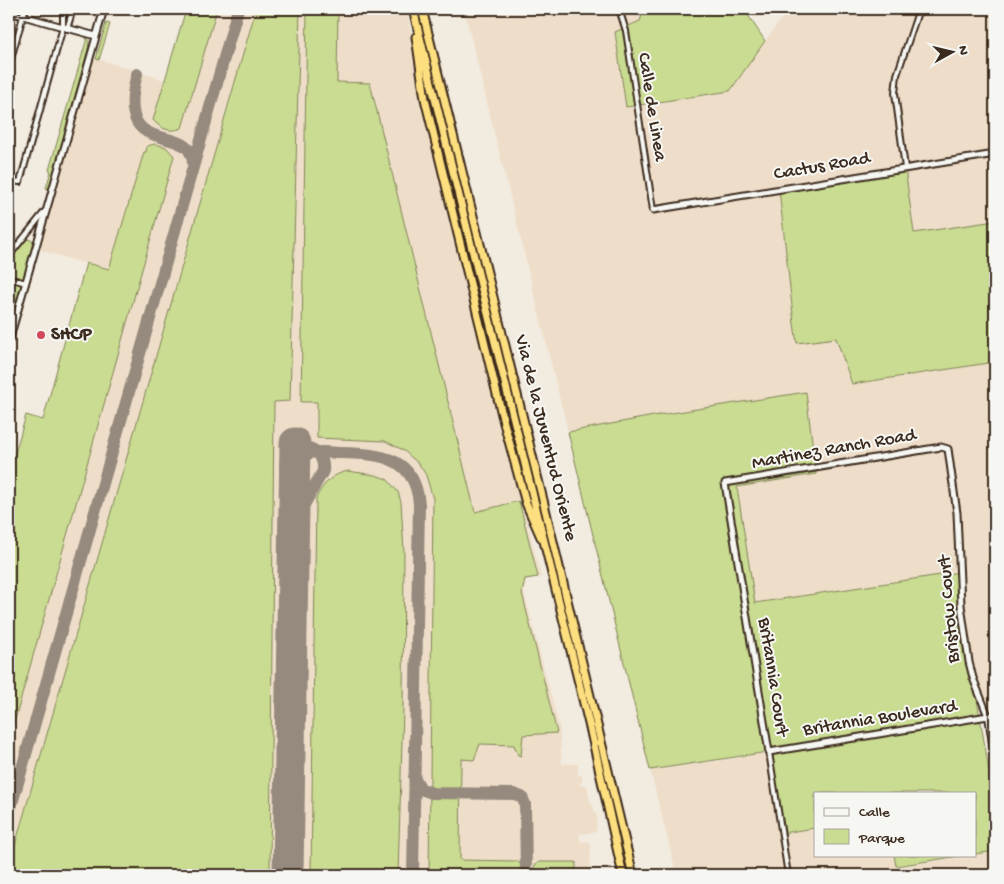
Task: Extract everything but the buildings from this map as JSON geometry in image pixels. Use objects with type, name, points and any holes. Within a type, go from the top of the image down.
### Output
[{"type":"highway","name":"Via de la Juventud Oriente","points":[[413,9],[548,552],[633,875]]},
{"type":"highway","points":[[413,9],[421,81],[504,423],[526,503],[548,552]]},
{"type":"highway","name":"Via de la Juventud Oriente","points":[[422,9],[544,504],[595,731],[622,875]]},
{"type":"street","points":[[9,66],[25,9]]},
{"type":"street","points":[[62,9],[65,28]]},
{"type":"street","points":[[9,181],[20,182],[65,28],[73,9]]},
{"type":"street","points":[[9,341],[104,9]]},
{"type":"street","name":"Calle de Linea","points":[[619,9],[626,31],[653,210]]},
{"type":"street","points":[[905,168],[895,93],[897,75],[919,9]]},
{"type":"street","points":[[9,12],[96,36]]},
{"type":"street","name":"Cactus Road","points":[[653,210],[995,154]]},
{"type":"street","points":[[9,256],[47,208]]},
{"type":"street","points":[[9,278],[26,283]]},
{"type":"street","name":"Martinez Ranch Road","points":[[725,483],[941,447],[948,449]]},
{"type":"street","name":"Bristow Court","points":[[948,449],[959,527],[961,606],[968,662],[988,716],[995,764]]},
{"type":"street","name":"Britannia Court","points":[[725,483],[788,875]]},
{"type":"street","name":"Britannia Boulevard","points":[[769,752],[995,715]]},
{"type":"shaded area","points":[[186,9],[407,9],[417,71],[502,430],[541,577],[526,580],[524,592],[559,726],[562,764],[578,764],[578,775],[582,775],[580,785],[587,785],[589,798],[597,817],[596,832],[579,834],[580,841],[591,842],[590,875],[9,875],[9,466],[11,467],[26,415],[43,420],[86,264],[40,250],[94,58],[165,80]]},
{"type":"shaded area","points":[[464,9],[644,9],[640,21],[615,33],[627,107],[730,91],[788,9],[995,9],[995,221],[914,233],[905,169],[779,190],[797,343],[836,338],[852,384],[995,362],[995,764],[988,716],[973,678],[961,605],[960,572],[755,604],[737,487],[659,415],[568,432]]},
{"type":"shaded area","points":[[769,752],[782,833],[814,828],[814,856],[894,856],[896,866],[976,856],[976,854],[995,851],[995,875],[677,875],[650,770]]},
{"type":"green space","points":[[186,9],[217,9],[182,128],[170,130],[159,126],[153,120]]},
{"type":"green space","points":[[256,9],[300,9],[290,401],[274,402],[270,875],[9,875],[9,866]]},
{"type":"green space","points":[[307,9],[338,9],[337,82],[370,83],[475,512],[519,501],[538,577],[525,579],[522,593],[557,733],[523,735],[521,756],[518,755],[514,745],[480,744],[474,760],[461,759],[460,860],[517,861],[522,865],[522,875],[429,875],[433,499],[426,475],[419,464],[403,450],[385,441],[317,438],[317,402],[301,402]]},
{"type":"green space","points":[[644,9],[744,9],[765,41],[730,91],[626,107],[615,32],[640,21]]},
{"type":"green space","points":[[106,23],[110,24],[99,60],[96,59]]},
{"type":"green space","points":[[87,38],[89,41],[88,49],[49,189],[46,188],[51,171],[49,170]]},
{"type":"green space","points":[[155,144],[166,147],[174,156],[9,741],[9,466],[11,467],[26,415],[43,420],[86,263],[109,269],[144,152],[146,152],[147,146]]},
{"type":"green space","points":[[905,168],[914,233],[995,221],[995,362],[852,384],[836,338],[797,343],[779,190]]},
{"type":"green space","points":[[27,239],[35,241],[9,327],[9,262]]},
{"type":"green space","points":[[806,392],[816,474],[737,487],[755,603],[960,572],[961,605],[995,806],[995,851],[976,854],[976,792],[814,792],[814,828],[782,833],[768,752],[650,770],[568,432],[659,415]]},
{"type":"green space","points":[[348,471],[375,475],[387,479],[398,492],[401,502],[404,551],[403,710],[398,875],[311,875],[316,498],[329,480],[342,472]]},
{"type":"green space","points":[[894,856],[960,856],[896,866]]},
{"type":"green space","points":[[539,862],[576,862],[576,875],[534,875],[534,866]]},
{"type":"taxiway","points":[[9,814],[238,9]]},
{"type":"taxiway","points":[[137,74],[132,102],[135,119],[144,130],[156,136],[180,143],[189,151],[193,164]]},
{"type":"taxiway","points":[[293,531],[296,519],[323,471],[319,454],[306,447],[292,451],[287,457],[285,469],[294,495]]},
{"type":"taxiway","points":[[294,472],[305,455],[316,452],[370,455],[382,457],[403,467],[411,476],[416,488],[419,504],[413,875]]},
{"type":"taxiway","points":[[414,777],[421,789],[432,793],[514,794],[522,797],[525,804],[526,875]]},
{"type":"runway","points":[[288,875],[295,443]]},
{"type":"place","name":"SHCP","points":[[41,335]]}]
